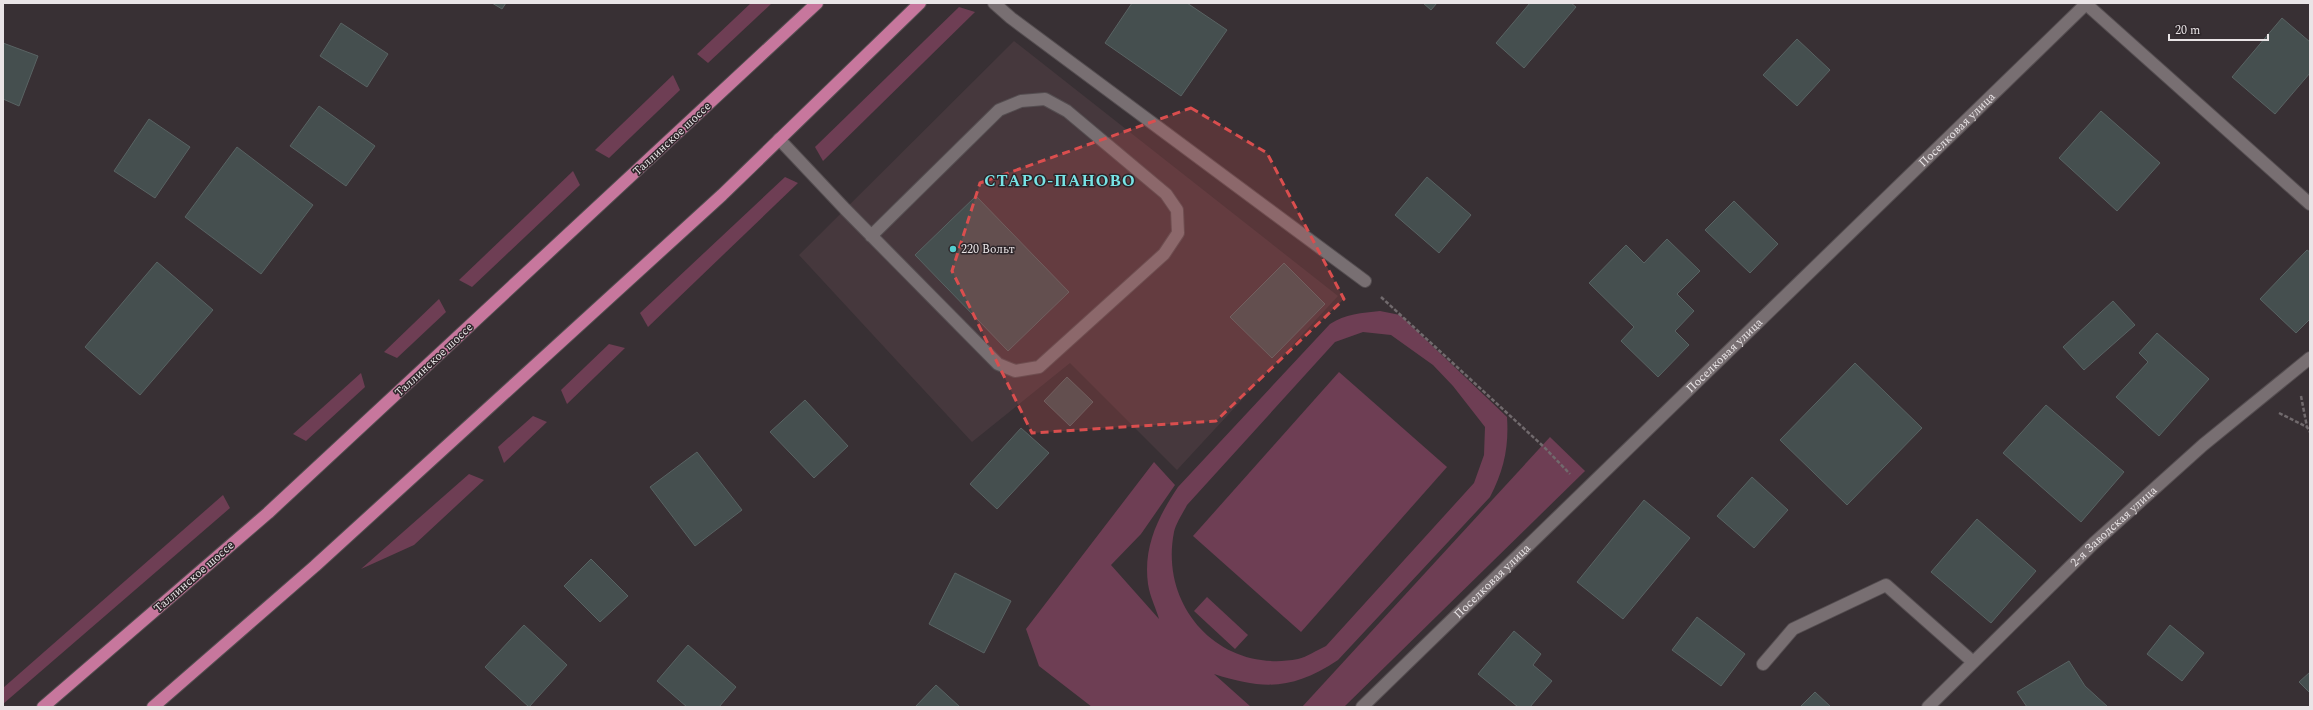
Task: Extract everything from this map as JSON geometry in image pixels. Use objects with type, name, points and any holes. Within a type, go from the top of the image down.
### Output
[{"type":"main road","name":"Таллинское шоссе","points":[[43,707],[268,513],[817,3]]},
{"type":"main road","points":[[153,707],[326,555],[722,195],[779,138],[920,3]]},
{"type":"street","points":[[994,3],[1011,18],[1365,281]]},
{"type":"street","points":[[2086,3],[2310,204]]},
{"type":"street","name":"Поселковая улица","points":[[1362,707],[2086,3]]},
{"type":"street","points":[[779,138],[871,236],[998,364],[1016,371],[1038,367],[1164,254],[1178,233],[1177,210],[1166,194],[1067,111],[1045,99],[1021,101],[999,110],[871,236]]},
{"type":"street","name":"2-я Заводская улица","points":[[1928,707],[2094,543],[2203,445],[2310,358]]},
{"type":"street","points":[[1763,664],[1793,629],[1886,585],[1973,662]]},
{"type":"path","points":[[1365,281],[1544,447],[1585,490]]},
{"type":"path","points":[[2307,428],[2310,432]]},
{"type":"highlighted area","points":[[1191,108],[1267,153],[1344,299],[1216,421],[1032,433],[952,271],[980,183]]},
{"type":"shaded area","points":[[751,3],[772,3],[708,63],[697,54]]},
{"type":"shaded area","points":[[959,7],[975,12],[823,161],[815,147]]},
{"type":"shaded area","points":[[1014,41],[1338,296],[1177,470],[1070,363],[972,442],[799,255]]},
{"type":"shaded area","points":[[673,75],[680,90],[609,158],[595,150]]},
{"type":"shaded area","points":[[573,171],[580,185],[472,287],[459,280]]},
{"type":"shaded area","points":[[785,177],[798,183],[648,327],[640,313]]},
{"type":"shaded area","points":[[439,299],[446,312],[397,358],[384,352]]},
{"type":"shaded area","points":[[1380,311],[1400,315],[1507,417],[1506,448],[1502,468],[1490,497],[1338,660],[1307,677],[1292,682],[1278,684],[1263,685],[1248,683],[1214,674],[1251,707],[1092,707],[1039,666],[1026,629],[1154,462],[1175,485],[1141,534],[1111,565],[1159,619],[1148,584],[1148,557],[1150,545],[1158,521],[1178,487],[1330,324],[1348,316]],"holes":[[[1363,332],[1391,335],[1433,365],[1453,386],[1485,427],[1484,455],[1474,483],[1326,646],[1298,659],[1270,661],[1244,656],[1221,645],[1202,630],[1186,610],[1176,586],[1172,560],[1176,525],[1187,505],[1335,342]]]},
{"type":"shaded area","points":[[609,344],[625,348],[567,404],[561,390]]},
{"type":"shaded area","points":[[1339,372],[1447,467],[1301,632],[1193,536]]},
{"type":"shaded area","points":[[361,373],[365,387],[306,441],[293,434]]},
{"type":"shaded area","points":[[533,416],[547,422],[504,463],[498,447]]},
{"type":"shaded area","points":[[1550,437],[1585,471],[1344,707],[1302,707]]},
{"type":"shaded area","points":[[469,474],[484,480],[414,545],[361,569]]},
{"type":"shaded area","points":[[223,495],[230,508],[3,704],[3,688]]},
{"type":"shaded area","points":[[1207,597],[1248,635],[1235,649],[1194,611]]},
{"type":"building","points":[[492,3],[506,3],[502,9]]},
{"type":"building","points":[[1132,3],[1187,3],[1227,30],[1181,96],[1105,43]]},
{"type":"building","points":[[1423,3],[1437,3],[1431,10]]},
{"type":"building","points":[[1530,3],[1571,3],[1576,7],[1524,68],[1496,43]]},
{"type":"building","points":[[2282,18],[2310,42],[2310,73],[2275,114],[2232,77]]},
{"type":"building","points":[[341,23],[388,54],[367,87],[320,56]]},
{"type":"building","points":[[1797,39],[1830,70],[1797,106],[1763,75]]},
{"type":"building","points":[[3,43],[38,56],[19,106],[3,99]]},
{"type":"building","points":[[319,106],[375,146],[346,186],[290,146]]},
{"type":"building","points":[[2101,111],[2160,163],[2117,211],[2059,158]]},
{"type":"building","points":[[149,119],[190,147],[155,198],[114,171]]},
{"type":"building","points":[[237,147],[313,205],[261,274],[185,217]]},
{"type":"building","points":[[1427,177],[1471,215],[1439,253],[1395,215]]},
{"type":"building","points":[[976,196],[1069,292],[1008,351],[915,255]]},
{"type":"building","points":[[1734,201],[1778,244],[1750,273],[1705,230]]},
{"type":"building","points":[[1667,239],[1700,271],[1677,294],[1694,311],[1675,331],[1689,345],[1658,377],[1621,341],[1634,327],[1589,283],[1626,245],[1644,263]]},
{"type":"building","points":[[2307,250],[2310,252],[2310,319],[2296,333],[2260,299]]},
{"type":"building","points":[[157,262],[213,310],[140,395],[85,347]]},
{"type":"building","points":[[1284,263],[1325,304],[1272,358],[1230,317]]},
{"type":"building","points":[[2113,301],[2135,325],[2084,370],[2063,347]]},
{"type":"building","points":[[2157,333],[2209,379],[2159,436],[2116,397],[2148,362],[2139,353]]},
{"type":"building","points":[[1855,363],[1922,428],[1847,505],[1780,440]]},
{"type":"building","points":[[1067,377],[1093,402],[1070,426],[1044,401]]},
{"type":"building","points":[[805,400],[848,446],[814,478],[770,432]]},
{"type":"building","points":[[2046,405],[2124,472],[2081,522],[2003,453]]},
{"type":"building","points":[[1021,428],[1049,453],[997,509],[970,484]]},
{"type":"building","points":[[697,452],[742,510],[695,546],[650,487]]},
{"type":"building","points":[[1752,477],[1788,510],[1754,548],[1717,516]]},
{"type":"building","points":[[1644,500],[1690,538],[1623,619],[1577,582]]},
{"type":"building","points":[[1977,519],[2036,571],[1991,623],[1931,572]]},
{"type":"building","points":[[591,559],[628,596],[600,622],[564,586]]},
{"type":"building","points":[[955,573],[1011,601],[984,653],[929,624]]},
{"type":"building","points":[[1697,617],[1745,654],[1721,686],[1672,650]]},
{"type":"building","points":[[524,625],[567,665],[529,707],[485,667]]},
{"type":"building","points":[[2170,625],[2204,653],[2182,681],[2147,654]]},
{"type":"building","points":[[1514,631],[1541,654],[1533,665],[1552,681],[1530,707],[1518,707],[1478,674]]},
{"type":"building","points":[[688,645],[736,687],[719,707],[687,707],[657,681]]},
{"type":"building","points":[[2069,661],[2085,686],[2108,707],[2027,707],[2017,692]]},
{"type":"building","points":[[2310,672],[2310,693],[2299,682]]},
{"type":"building","points":[[936,685],[960,707],[915,707]]},
{"type":"building","points":[[1815,692],[1831,707],[1800,707]]},
{"type":"place","name":"220 Вольт","points":[[953,249]]},
{"type":"district","name":"СТАРО-ПАНОВО","points":[[1060,181]]}]
